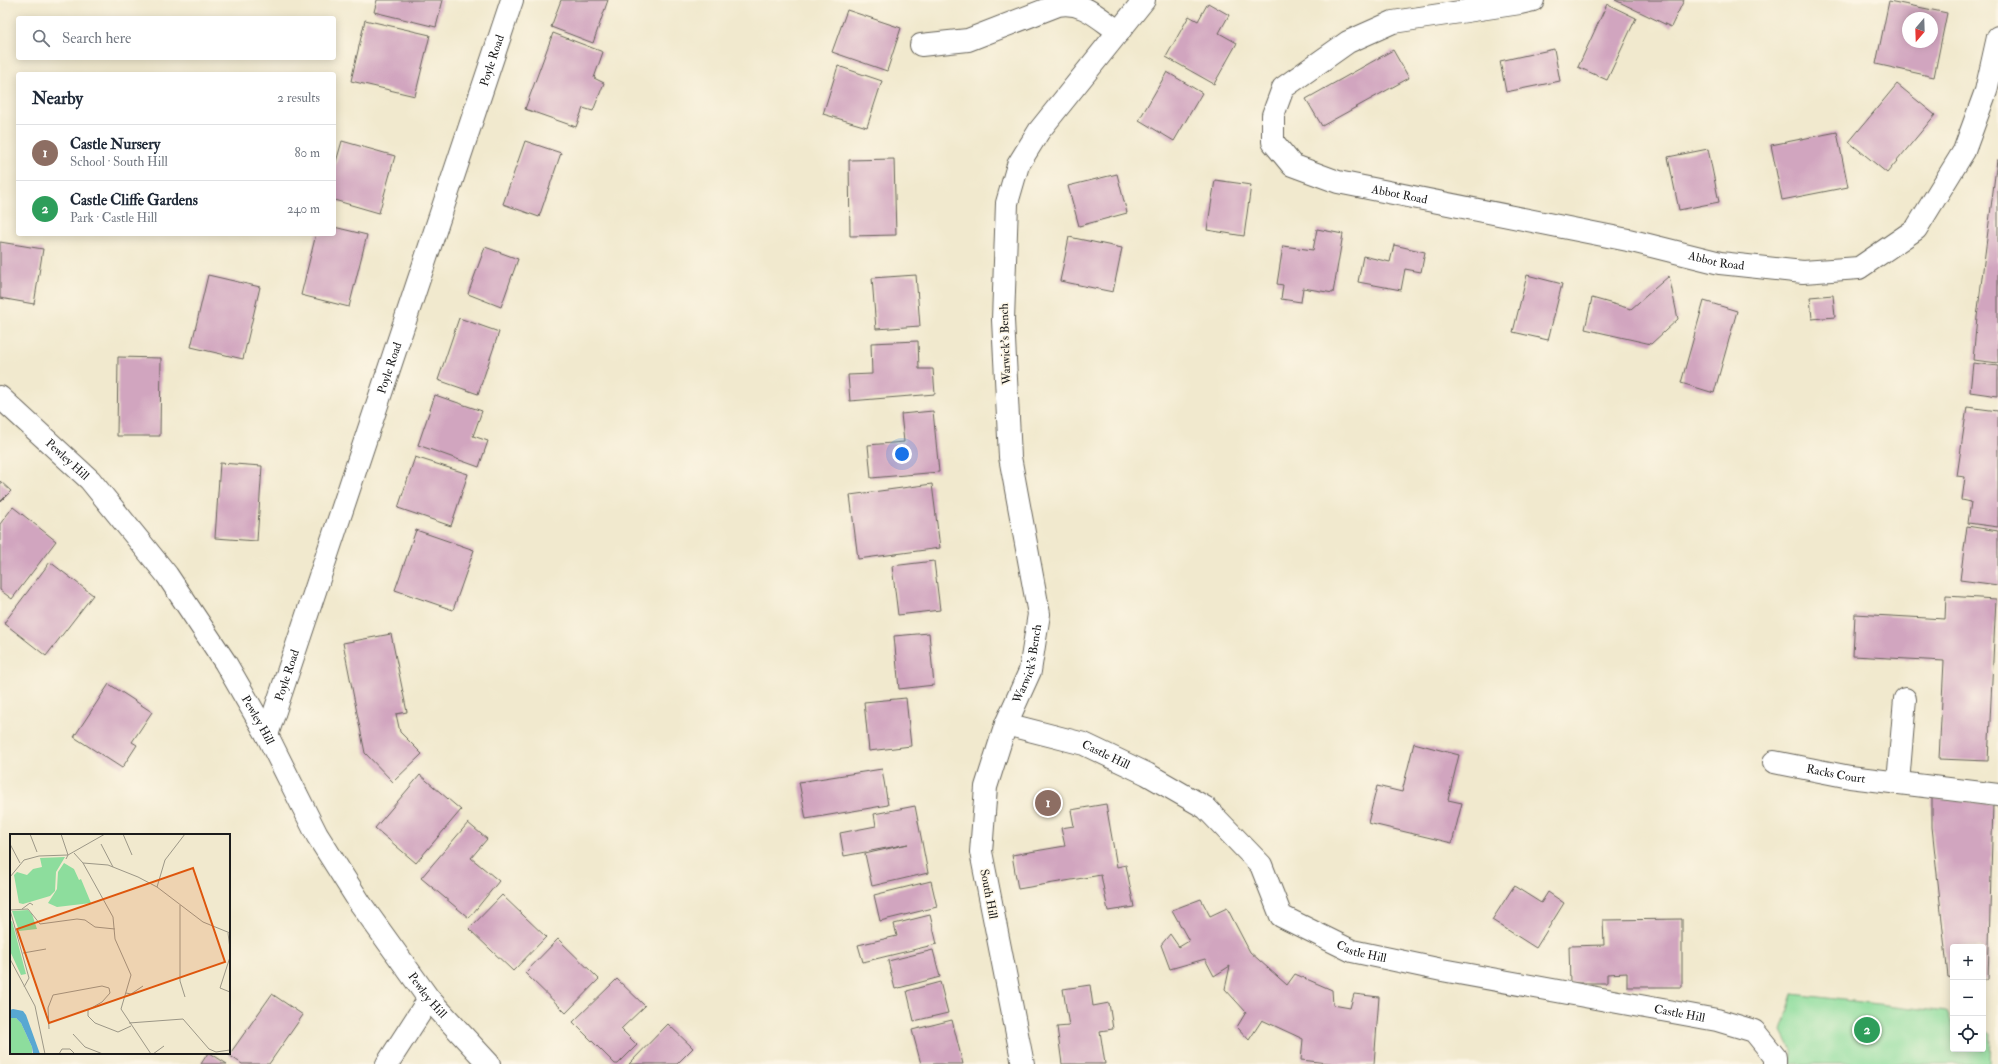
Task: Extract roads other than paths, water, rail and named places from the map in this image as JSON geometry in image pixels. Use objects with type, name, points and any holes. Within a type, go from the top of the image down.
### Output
[{"type":"street","name":"Poyle Road","points":[[267,735],[512,0]]},
{"type":"street","name":"Warwick's Bench","points":[[1006,724],[1030,671],[1039,614],[1010,456],[1003,320],[1007,203],[1018,165],[1039,131],[1144,0]]},
{"type":"street","name":"Abbot Road","points":[[1533,0],[1393,22],[1348,42],[1283,88],[1273,115],[1273,142],[1292,165],[1338,182],[1628,240],[1720,263],[1804,272],[1859,268],[1916,229],[1964,151],[1986,91],[1998,37]]},
{"type":"street","points":[[921,45],[968,40],[1058,5],[1069,3],[1083,7],[1119,32]]},
{"type":"street","name":"Pewley Hill","points":[[0,397],[90,480],[167,575],[225,662],[267,735],[317,836],[360,903],[429,999],[489,1064]]},
{"type":"street","points":[[1898,783],[1905,699]]},
{"type":"street","name":"South Hill","points":[[1006,724],[986,787],[981,852],[1023,1064]]},
{"type":"street","name":"Castle Hill","points":[[1006,724],[1084,744],[1147,774],[1206,808],[1260,866],[1281,916],[1352,951],[1442,970],[1717,1020],[1754,1031],[1775,1057],[1775,1064]]},
{"type":"street","name":"Racks Court","points":[[1774,762],[1850,777],[1998,795]]},
{"type":"street","points":[[387,1064],[429,999]]},
{"type":"place","name":"Castle Nursery","points":[[1048,803]]},
{"type":"place","name":"Castle Cliffe Gardens","points":[[1867,1030]]}]
